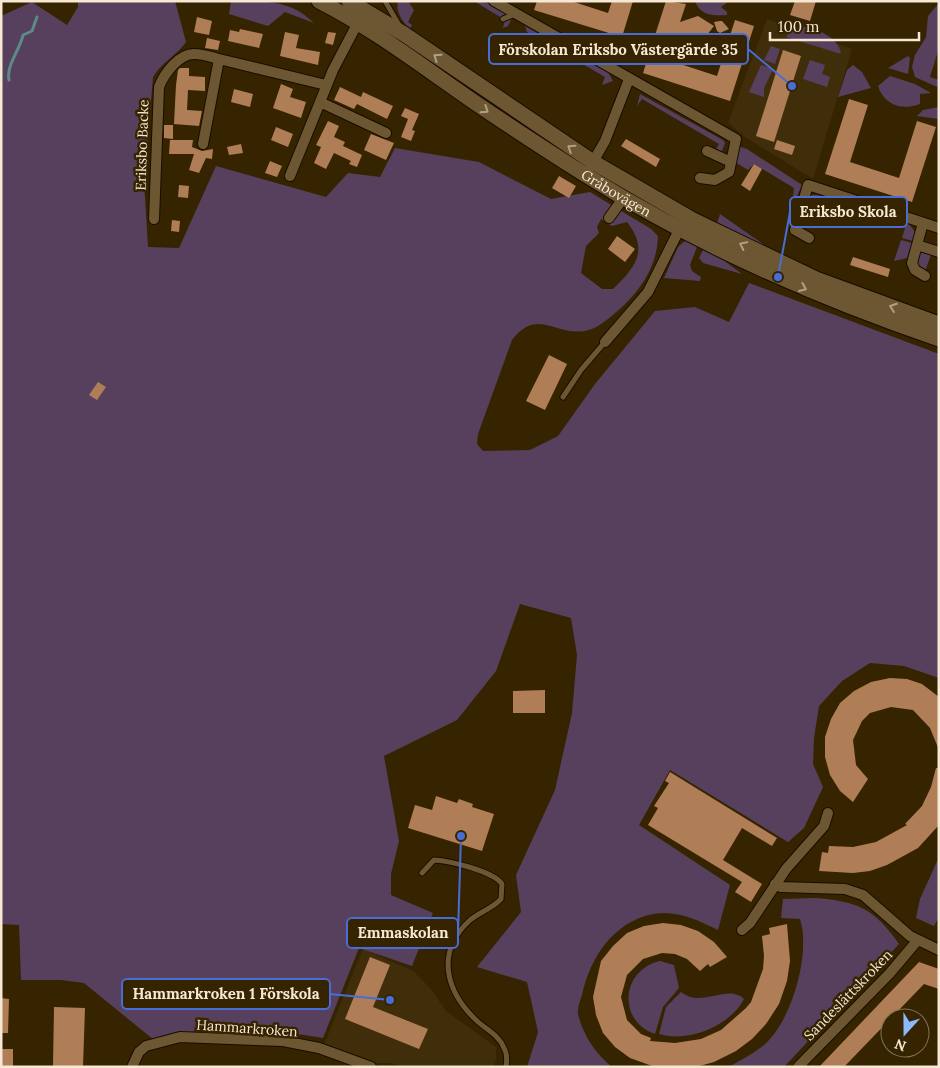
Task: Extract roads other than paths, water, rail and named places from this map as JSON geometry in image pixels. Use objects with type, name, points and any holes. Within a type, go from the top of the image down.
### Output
[{"type":"main road","name":"Gråbovägen","points":[[318,1],[358,23],[589,169],[805,289],[939,339]]},
{"type":"main road","name":"Gråbovägen","points":[[356,3],[404,34],[589,169],[624,197],[816,279],[939,324]]},
{"type":"street","points":[[494,1],[736,139],[729,172],[716,180],[700,178]]},
{"type":"street","points":[[290,176],[326,85],[358,23],[373,14]]},
{"type":"street","name":"Eriksbo Backe","points":[[154,219],[159,87],[165,75],[185,56],[194,53],[326,85]]},
{"type":"street","points":[[203,144],[219,59]]},
{"type":"street","points":[[589,169],[605,141],[629,79]]},
{"type":"street","points":[[320,102],[386,133]]},
{"type":"street","points":[[707,151],[731,162]]},
{"type":"street","points":[[809,238],[795,230],[808,186],[939,228]]},
{"type":"street","points":[[609,218],[624,197]]},
{"type":"street","points":[[801,209],[816,214]]},
{"type":"street","points":[[923,223],[912,263],[915,270],[925,276]]},
{"type":"street","points":[[605,342],[648,292],[687,224]]},
{"type":"street","points":[[917,245],[939,252]]},
{"type":"street","points":[[742,930],[750,923],[775,884],[824,826],[828,813]]},
{"type":"street","points":[[775,884],[781,887],[845,889],[863,895],[917,941],[939,950]]},
{"type":"street","name":"Sandeslättskroken","points":[[798,1067],[890,972],[917,941]]},
{"type":"street","name":"Hammarkroken","points":[[132,1067],[139,1052],[146,1046],[180,1038],[283,1041],[319,1048],[371,1067]]},
{"type":"lane","points":[[385,1],[404,34]]},
{"type":"lane","points":[[356,3],[358,23]]},
{"type":"lane","points":[[503,19],[516,13]]},
{"type":"lane","points":[[563,398],[581,370],[605,342]]},
{"type":"lane","points":[[422,873],[434,860],[445,861],[494,876],[502,884],[501,899],[469,921],[452,945],[446,966],[450,981],[459,999],[472,1016],[493,1033],[505,1049],[506,1067]]},
{"type":"waterway","points":[[9,80],[11,63],[23,35],[32,31],[37,17]]},
{"type":"place","name":"Förskolan Eriksbo Västergärde 35","points":[[792,86]]},
{"type":"place","name":"Eriksbo Skola","points":[[778,277]]},
{"type":"place","name":"Emmaskolan","points":[[461,836]]},
{"type":"place","name":"Hammarkroken 1 Förskola","points":[[390,1000]]}]
